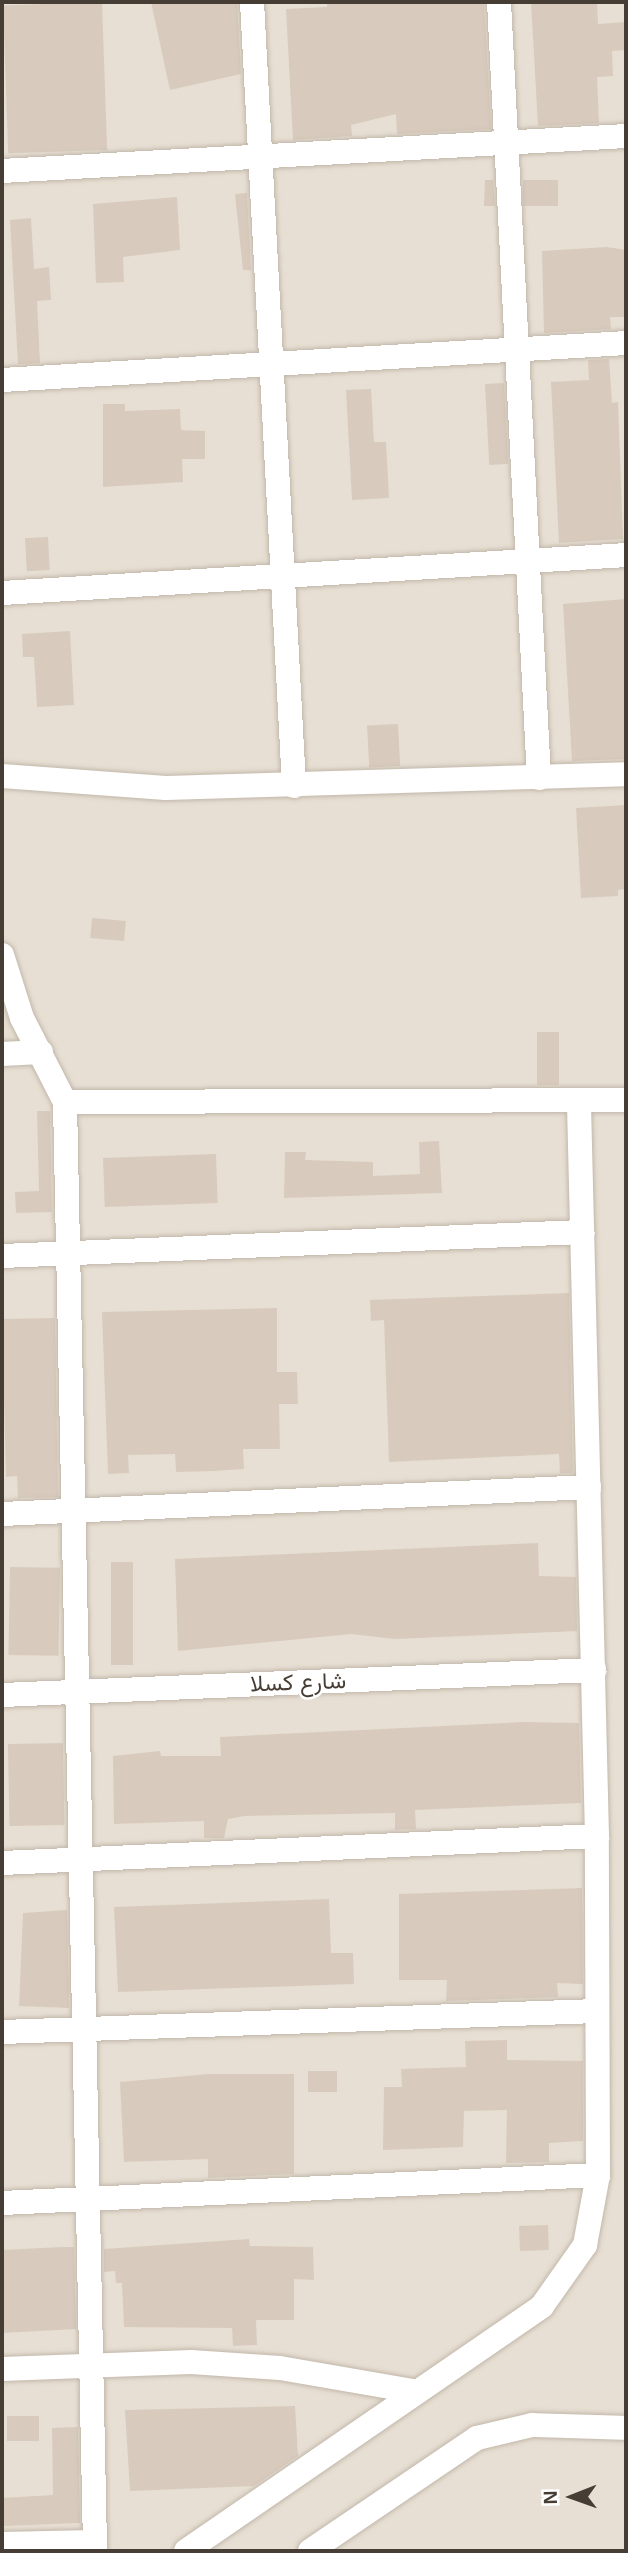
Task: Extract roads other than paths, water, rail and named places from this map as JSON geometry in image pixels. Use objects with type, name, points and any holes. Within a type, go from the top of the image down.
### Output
[{"type":"street","points":[[252,2],[285,577],[294,786]]},
{"type":"street","points":[[499,2],[525,560],[539,778]]},
{"type":"street","points":[[2,171],[507,140],[626,136]]},
{"type":"street","points":[[2,380],[272,367],[626,343]]},
{"type":"street","points":[[2,593],[626,555]]},
{"type":"street","points":[[2,776],[166,789],[626,774]]},
{"type":"street","points":[[2,955],[41,1052],[65,1102],[84,1859],[94,2547],[2,2544]]},
{"type":"street","points":[[2,1054],[41,1052]]},
{"type":"street","points":[[65,1102],[579,1103],[626,1100]]},
{"type":"street","points":[[186,2551],[556,2293],[585,2245],[598,2175],[597,1836],[579,1103]]},
{"type":"street","points":[[2,1256],[583,1233]]},
{"type":"street","points":[[2,1514],[589,1487]]},
{"type":"street","name":"شارع كسلا","points":[[2,1695],[594,1670]]},
{"type":"street","points":[[2,1863],[597,1836]]},
{"type":"street","points":[[2,2032],[597,2011]]},
{"type":"street","points":[[2,2203],[598,2175]]},
{"type":"street","points":[[2,2369],[191,2362],[280,2368],[412,2391]]},
{"type":"street","points":[[310,2551],[477,2438],[532,2426],[626,2428]]}]
